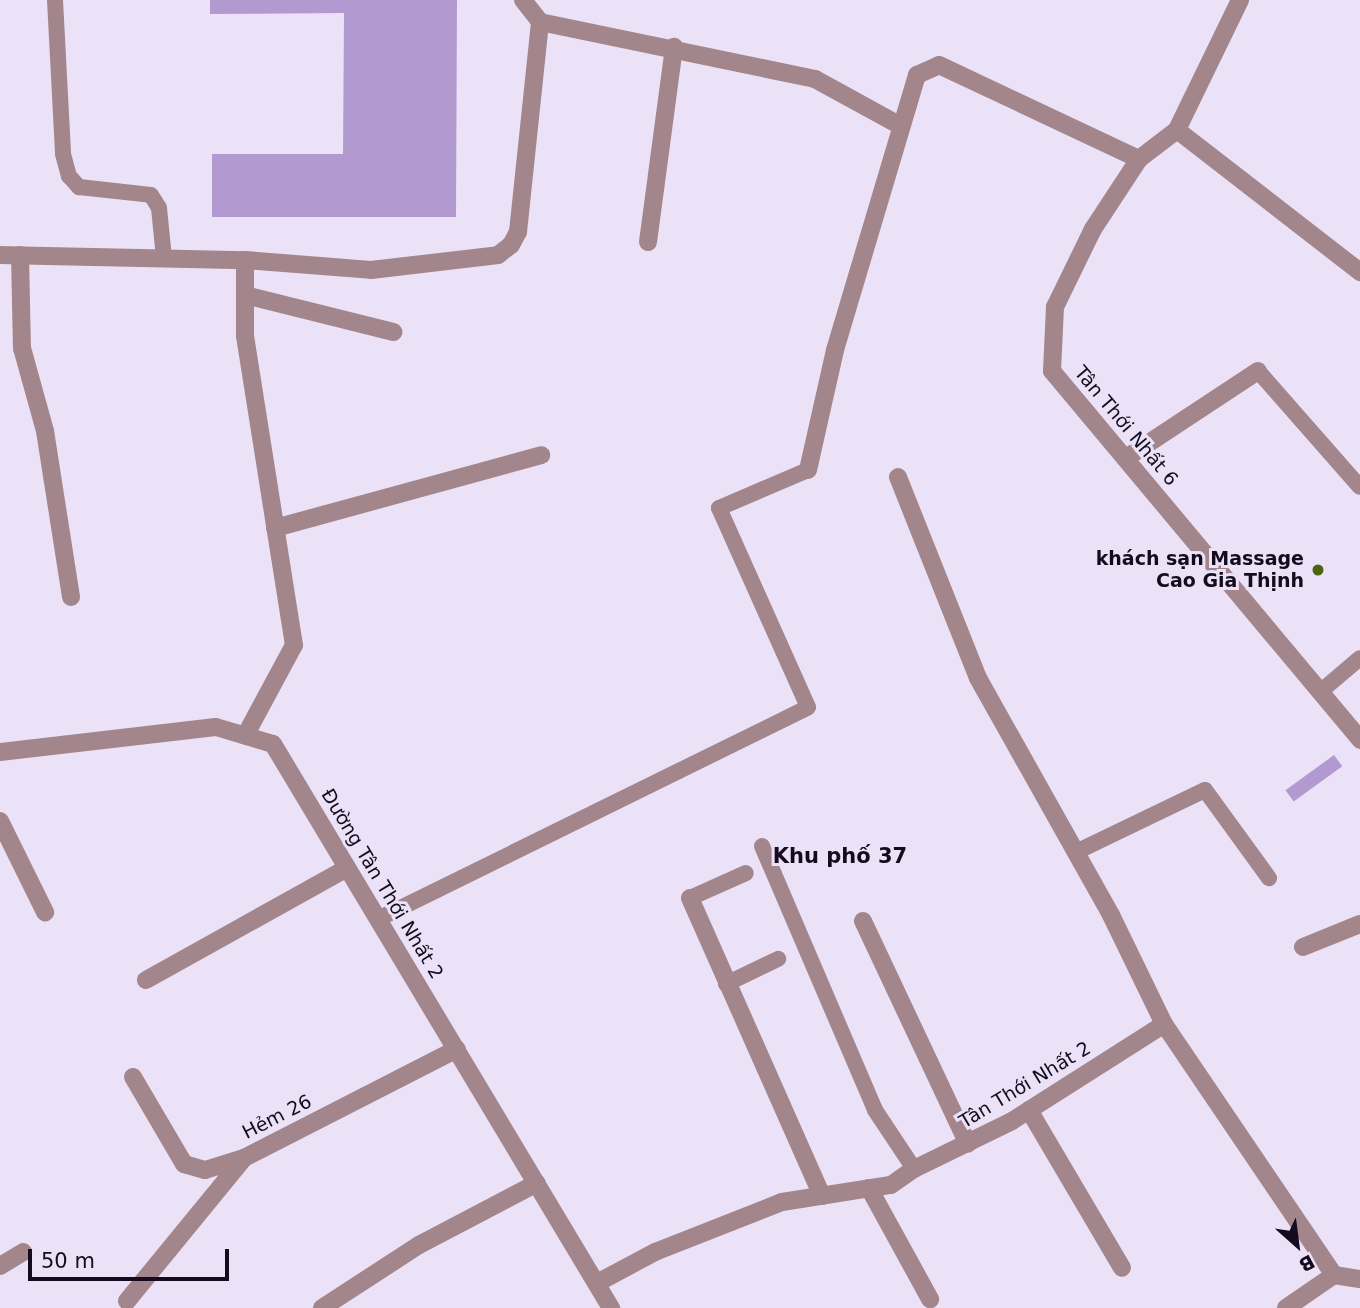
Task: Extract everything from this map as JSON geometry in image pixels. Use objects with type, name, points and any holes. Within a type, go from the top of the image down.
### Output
[{"type":"street","points":[[523,0],[540,22],[674,47],[815,79],[899,125]]},
{"type":"street","name":"Tân Thới Nhất 6","points":[[1240,0],[1177,130],[1139,159],[1093,229],[1055,307],[1052,371],[1360,740]]},
{"type":"street","points":[[0,255],[245,260],[371,270],[498,255],[511,245],[518,232],[540,22]]},
{"type":"street","points":[[649,242],[674,47]]},
{"type":"street","points":[[808,470],[835,350],[899,125],[917,75],[939,65],[1139,159]]},
{"type":"street","points":[[1177,130],[1360,272]]},
{"type":"street","points":[[20,255],[22,348],[45,431],[71,597]]},
{"type":"street","points":[[245,260],[247,349],[294,645],[245,736]]},
{"type":"street","points":[[245,295],[393,332]]},
{"type":"street","points":[[1126,458],[1258,371]]},
{"type":"street","points":[[275,528],[541,455]]},
{"type":"street","points":[[898,477],[978,678],[1076,852],[1164,1024],[1334,1275]]},
{"type":"street","name":"Đường Tân Thới Nhất 2","points":[[0,752],[216,727],[273,744],[611,1308]]},
{"type":"street","points":[[0,821],[45,912]]},
{"type":"street","points":[[146,980],[347,868]]},
{"type":"street","points":[[690,898],[822,1196]]},
{"type":"street","points":[[863,921],[968,1144]]},
{"type":"street","points":[[1303,947],[1360,924]]},
{"type":"street","name":"Tân Thới Nhất 2","points":[[597,1283],[655,1252],[782,1202],[891,1185],[914,1169],[968,1144],[1029,1110],[1164,1024]]},
{"type":"street","name":"Hẻm 26","points":[[127,1301],[244,1158],[457,1049]]},
{"type":"street","points":[[133,1077],[184,1164],[205,1170],[244,1158]]},
{"type":"street","points":[[1029,1110],[1122,1268]]},
{"type":"street","points":[[322,1308],[419,1245],[537,1183]]},
{"type":"street","points":[[870,1188],[930,1299]]},
{"type":"street","points":[[0,1266],[23,1252]]},
{"type":"street","points":[[1286,1308],[1334,1275],[1360,1279]]},
{"type":"lane","points":[[55,0],[63,154],[69,176],[79,187],[151,195],[159,208],[164,258]]},
{"type":"lane","points":[[1258,371],[1360,487]]},
{"type":"lane","points":[[378,919],[808,707],[719,508],[808,470]]},
{"type":"lane","points":[[1320,692],[1360,658]]},
{"type":"lane","points":[[1076,852],[1205,790],[1269,878]]},
{"type":"lane","points":[[762,846],[875,1110],[914,1169]]},
{"type":"lane","points":[[690,898],[746,873]]},
{"type":"lane","points":[[726,984],[778,958]]},
{"type":"building","points":[[210,0],[457,0],[456,217],[212,217],[212,154],[343,154],[344,13],[210,14]]},
{"type":"building","points":[[1334,755],[1342,766],[1294,802],[1285,790]]},
{"type":"place","name":"khách sạn Massage Cao Gia Thịnh","points":[[1318,570]]},
{"type":"district","name":"Khu phố 37","points":[[840,856]]}]
